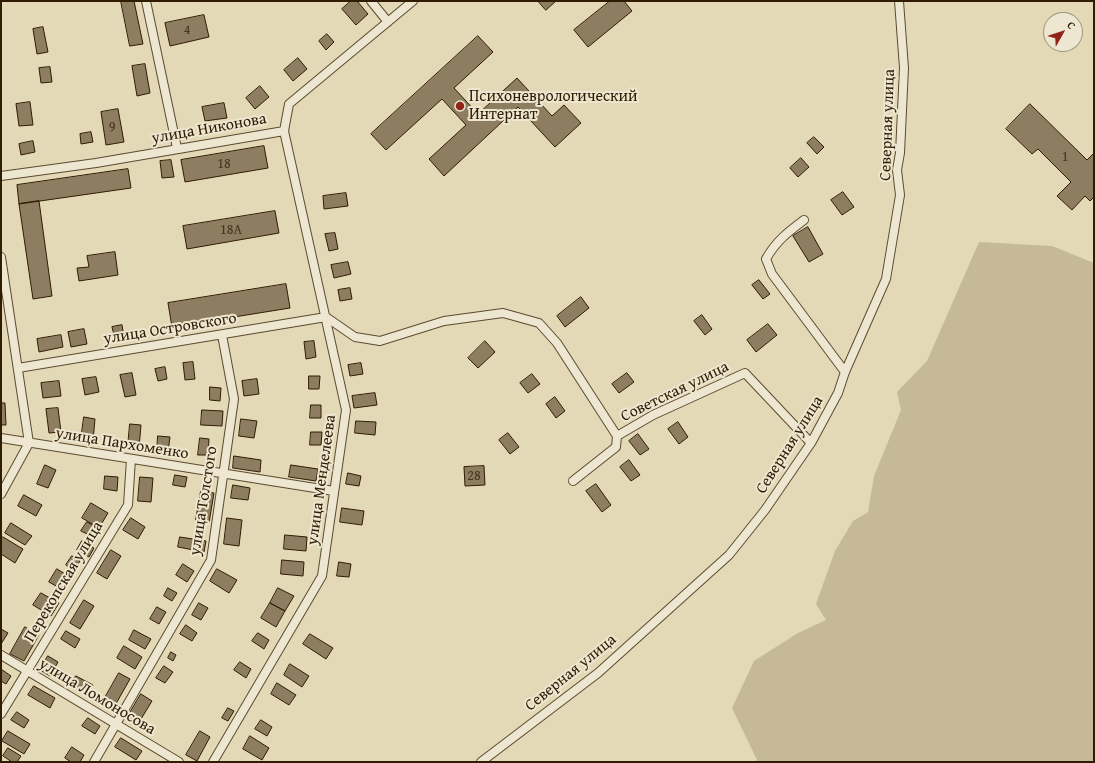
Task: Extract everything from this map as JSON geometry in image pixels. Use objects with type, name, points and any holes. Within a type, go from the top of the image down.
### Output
[{"type":"street","points":[[146,1],[177,148]]},
{"type":"street","points":[[371,1],[388,22]]},
{"type":"street","name":"улица Никонова","points":[[1,176],[96,163],[284,131],[289,104],[413,1]]},
{"type":"street","name":"Северная улица","points":[[481,762],[598,673],[728,555],[765,510],[811,443],[838,393],[845,372],[886,279],[900,195],[897,170],[900,153],[904,68],[899,1]]},
{"type":"street","name":"улица Менделеева","points":[[213,762],[322,576],[346,410],[284,131]]},
{"type":"street","points":[[804,220],[772,247],[766,259],[772,274],[845,372]]},
{"type":"street","points":[[1,257],[29,444],[1,494]]},
{"type":"street","name":"Советская улица","points":[[326,317],[355,337],[380,341],[444,321],[503,313],[539,323],[557,343],[617,436],[616,447],[573,481]]},
{"type":"street","name":"улица Островского","points":[[18,368],[326,317]]},
{"type":"street","name":"улица Толстого","points":[[94,762],[211,560],[234,399],[222,334]]},
{"type":"street","name":"Советская улица","points":[[617,436],[653,415],[745,373],[811,443]]},
{"type":"street","name":"улица Пархоменко","points":[[1,438],[29,444],[334,490]]},
{"type":"street","name":"Перекопская улица","points":[[1,714],[128,505],[131,459]]},
{"type":"street","name":"улица Ломоносова","points":[[1,655],[179,762]]},
{"type":"shaded area","points":[[979,242],[1052,246],[1094,263],[1094,762],[755,762],[757,760],[732,708],[754,661],[798,633],[826,620],[816,604],[835,551],[853,521],[868,512],[874,476],[901,410],[897,392],[927,361]]},
{"type":"building","points":[[121,1],[134,1],[143,44],[130,46]]},
{"type":"building","points":[[351,1],[357,1],[368,14],[356,25],[342,9]]},
{"type":"building","points":[[538,1],[556,1],[546,10]]},
{"type":"building","points":[[610,1],[624,1],[632,11],[588,47],[574,30]]},
{"type":"building","points":[[204,15],[209,37],[170,46],[165,23]]},
{"type":"building","points":[[43,27],[48,52],[37,54],[33,29]]},
{"type":"building","points":[[327,34],[334,42],[326,50],[319,41]]},
{"type":"building","points":[[478,36],[493,52],[454,88],[478,114],[517,78],[552,116],[564,105],[581,123],[555,147],[518,107],[444,176],[429,159],[466,125],[442,99],[386,150],[371,134]]},
{"type":"building","points":[[298,58],[307,69],[293,81],[284,70]]},
{"type":"building","points":[[145,64],[150,93],[137,96],[132,66]]},
{"type":"building","points":[[50,67],[52,82],[41,83],[39,68]]},
{"type":"building","points":[[260,86],[269,97],[255,109],[246,98]]},
{"type":"building","points":[[30,102],[33,125],[19,126],[16,104]]},
{"type":"building","points":[[224,103],[227,118],[205,121],[202,107]]},
{"type":"building","points":[[1030,104],[1087,160],[1094,153],[1094,197],[1090,201],[1085,196],[1072,210],[1057,196],[1071,182],[1038,149],[1032,154],[1006,129]]},
{"type":"building","points":[[118,109],[124,142],[106,145],[101,112]]},
{"type":"building","points":[[91,132],[93,142],[81,144],[80,134]]},
{"type":"building","points":[[814,137],[824,147],[817,154],[807,143]]},
{"type":"building","points":[[33,141],[35,152],[21,155],[19,144]]},
{"type":"building","points":[[264,146],[268,168],[185,182],[181,160]]},
{"type":"building","points":[[801,158],[809,167],[798,177],[790,168]]},
{"type":"building","points":[[171,160],[174,177],[162,178],[160,161]]},
{"type":"building","points":[[128,169],[131,188],[19,204],[17,185]]},
{"type":"building","points":[[843,192],[854,207],[842,215],[831,200]]},
{"type":"building","points":[[346,193],[348,206],[324,209],[323,196]]},
{"type":"building","points":[[39,201],[52,296],[33,299],[19,204]]},
{"type":"building","points":[[275,211],[279,233],[187,249],[183,226]]},
{"type":"building","points":[[808,227],[823,254],[809,262],[793,236]]},
{"type":"building","points":[[335,233],[338,249],[329,251],[325,234]]},
{"type":"building","points":[[115,252],[118,275],[79,281],[77,268],[89,267],[87,256]]},
{"type":"building","points":[[348,262],[351,274],[334,278],[331,265]]},
{"type":"building","points":[[759,280],[770,294],[763,299],[752,285]]},
{"type":"building","points":[[286,284],[290,308],[172,327],[168,303]]},
{"type":"building","points":[[350,288],[352,299],[340,301],[338,290]]},
{"type":"building","points":[[581,297],[589,308],[565,327],[557,316]]},
{"type":"building","points":[[702,315],[712,329],[705,335],[694,321]]},
{"type":"building","points":[[768,324],[777,335],[756,352],[747,340]]},
{"type":"building","points":[[122,325],[124,337],[115,339],[112,327]]},
{"type":"building","points":[[84,329],[87,344],[71,347],[68,332]]},
{"type":"building","points":[[61,335],[63,347],[39,352],[37,339]]},
{"type":"building","points":[[314,341],[316,357],[306,359],[304,342]]},
{"type":"building","points":[[485,341],[495,352],[478,368],[468,358]]},
{"type":"building","points":[[193,362],[195,379],[185,380],[183,363]]},
{"type":"building","points":[[361,363],[363,374],[350,376],[348,365]]},
{"type":"building","points":[[165,367],[167,379],[158,381],[155,369]]},
{"type":"building","points":[[132,373],[136,395],[125,397],[120,375]]},
{"type":"building","points":[[627,373],[634,382],[619,393],[612,384]]},
{"type":"building","points":[[532,374],[540,384],[528,393],[520,383]]},
{"type":"building","points":[[309,376],[320,376],[319,389],[309,389]]},
{"type":"building","points":[[96,377],[99,392],[85,395],[82,379]]},
{"type":"building","points":[[257,379],[259,394],[244,396],[242,381]]},
{"type":"building","points":[[59,381],[61,396],[43,398],[41,383]]},
{"type":"building","points":[[210,387],[221,388],[220,401],[210,400]]},
{"type":"building","points":[[375,393],[377,405],[354,408],[352,396]]},
{"type":"building","points":[[555,397],[565,411],[556,418],[546,404]]},
{"type":"building","points":[[1,403],[5,403],[6,425],[1,425]]},
{"type":"building","points":[[311,405],[321,405],[321,418],[310,418]]},
{"type":"building","points":[[58,408],[61,432],[49,433],[46,409]]},
{"type":"building","points":[[202,410],[223,411],[222,426],[201,425]]},
{"type":"building","points":[[84,417],[95,419],[93,441],[81,440]]},
{"type":"building","points":[[241,419],[257,421],[254,438],[239,436]]},
{"type":"building","points":[[356,421],[376,422],[375,435],[355,433]]},
{"type":"building","points":[[678,422],[688,437],[679,444],[668,429]]},
{"type":"building","points":[[130,424],[141,425],[139,448],[128,446]]},
{"type":"building","points":[[311,432],[322,432],[321,445],[310,445]]},
{"type":"building","points":[[508,433],[519,447],[510,454],[499,440]]},
{"type":"building","points":[[638,434],[649,449],[640,455],[629,441]]},
{"type":"building","points":[[158,436],[170,437],[168,452],[157,451]]},
{"type":"building","points":[[200,438],[209,439],[208,455],[198,455]]},
{"type":"building","points":[[234,456],[261,460],[260,472],[233,468]]},
{"type":"building","points":[[629,460],[640,475],[631,481],[620,467]]},
{"type":"building","points":[[45,465],[56,470],[48,488],[37,484]]},
{"type":"building","points":[[291,465],[318,469],[316,481],[289,477]]},
{"type":"building","points":[[484,466],[485,485],[465,486],[464,467]]},
{"type":"building","points":[[348,473],[361,476],[359,486],[346,484]]},
{"type":"building","points":[[175,475],[187,477],[185,487],[173,485]]},
{"type":"building","points":[[105,476],[118,477],[117,491],[104,489]]},
{"type":"building","points":[[140,477],[153,478],[151,502],[138,501]]},
{"type":"building","points":[[596,484],[611,505],[602,512],[586,491]]},
{"type":"building","points":[[233,485],[250,488],[248,500],[231,498]]},
{"type":"building","points":[[201,491],[214,493],[209,523],[196,520]]},
{"type":"building","points":[[24,495],[42,505],[36,516],[18,506]]},
{"type":"building","points":[[91,503],[108,513],[99,528],[82,518]]},
{"type":"building","points":[[342,508],[364,511],[362,525],[340,522]]},
{"type":"building","points":[[131,518],[145,527],[138,539],[123,530]]},
{"type":"building","points":[[227,518],[242,520],[239,546],[224,544]]},
{"type":"building","points":[[87,522],[98,528],[93,537],[81,531]]},
{"type":"building","points":[[11,523],[32,536],[25,545],[5,533]]},
{"type":"building","points":[[285,535],[307,537],[306,551],[284,549]]},
{"type":"building","points":[[3,537],[23,549],[15,563],[1,554],[1,539]]},
{"type":"building","points":[[180,537],[206,541],[204,552],[178,547]]},
{"type":"building","points":[[82,541],[94,548],[89,557],[77,550]]},
{"type":"building","points":[[111,550],[121,556],[107,579],[97,573]]},
{"type":"building","points":[[72,556],[80,561],[74,570],[66,565]]},
{"type":"building","points":[[282,560],[304,562],[303,576],[281,574]]},
{"type":"building","points":[[339,562],[351,564],[349,577],[337,576]]},
{"type":"building","points":[[183,564],[194,571],[187,582],[176,575]]},
{"type":"building","points":[[57,569],[70,577],[63,590],[49,582]]},
{"type":"building","points":[[217,569],[237,580],[229,593],[210,581]]},
{"type":"building","points":[[168,588],[177,593],[172,601],[164,596]]},
{"type":"building","points":[[278,588],[294,596],[285,611],[270,603]]},
{"type":"building","points":[[41,593],[59,603],[51,616],[33,605]]},
{"type":"building","points":[[84,600],[94,606],[80,629],[70,623]]},
{"type":"building","points":[[199,603],[208,608],[201,620],[192,615]]},
{"type":"building","points":[[270,603],[285,611],[276,627],[261,618]]},
{"type":"building","points":[[157,607],[166,612],[159,624],[150,619]]},
{"type":"building","points":[[186,625],[197,633],[192,641],[180,634]]},
{"type":"building","points":[[25,627],[39,635],[24,661],[10,654]]},
{"type":"building","points":[[1,629],[8,633],[1,644]]},
{"type":"building","points":[[134,630],[151,639],[145,649],[129,640]]},
{"type":"building","points":[[66,631],[80,639],[75,648],[61,639]]},
{"type":"building","points":[[258,633],[269,640],[264,649],[252,641]]},
{"type":"building","points":[[310,634],[333,648],[326,659],[303,644]]},
{"type":"building","points":[[124,646],[142,657],[135,669],[117,658]]},
{"type":"building","points":[[171,652],[176,655],[173,661],[168,658]]},
{"type":"building","points":[[48,656],[58,662],[50,676],[40,670]]},
{"type":"building","points":[[240,662],[251,669],[246,678],[234,670]]},
{"type":"building","points":[[290,664],[309,676],[302,687],[284,675]]},
{"type":"building","points":[[164,666],[173,672],[165,683],[156,678]]},
{"type":"building","points":[[1,669],[11,676],[6,684],[1,681]]},
{"type":"building","points":[[119,673],[130,679],[113,709],[102,703]]},
{"type":"building","points":[[76,676],[93,685],[88,695],[71,686]]},
{"type":"building","points":[[277,683],[296,695],[289,705],[271,694]]},
{"type":"building","points":[[34,686],[55,698],[50,708],[28,695]]},
{"type":"building","points":[[141,694],[152,701],[138,724],[127,718]]},
{"type":"building","points":[[228,708],[234,711],[228,721],[222,718]]},
{"type":"building","points":[[17,712],[29,720],[24,728],[11,720]]},
{"type":"building","points":[[88,718],[100,726],[95,734],[82,726]]},
{"type":"building","points":[[261,720],[272,727],[267,736],[255,729]]},
{"type":"building","points":[[8,731],[30,744],[24,754],[2,741]]},
{"type":"building","points":[[200,731],[210,737],[197,761],[186,755]]},
{"type":"building","points":[[250,736],[269,748],[262,760],[243,749]]},
{"type":"building","points":[[121,738],[142,751],[136,760],[115,747]]},
{"type":"building","points":[[72,747],[84,755],[80,762],[71,762],[65,758]]},
{"type":"building","points":[[8,748],[21,756],[17,762],[12,762],[3,756]]},
{"type":"place","name":"Психоневрологический Интернат","points":[[460,106]]}]
